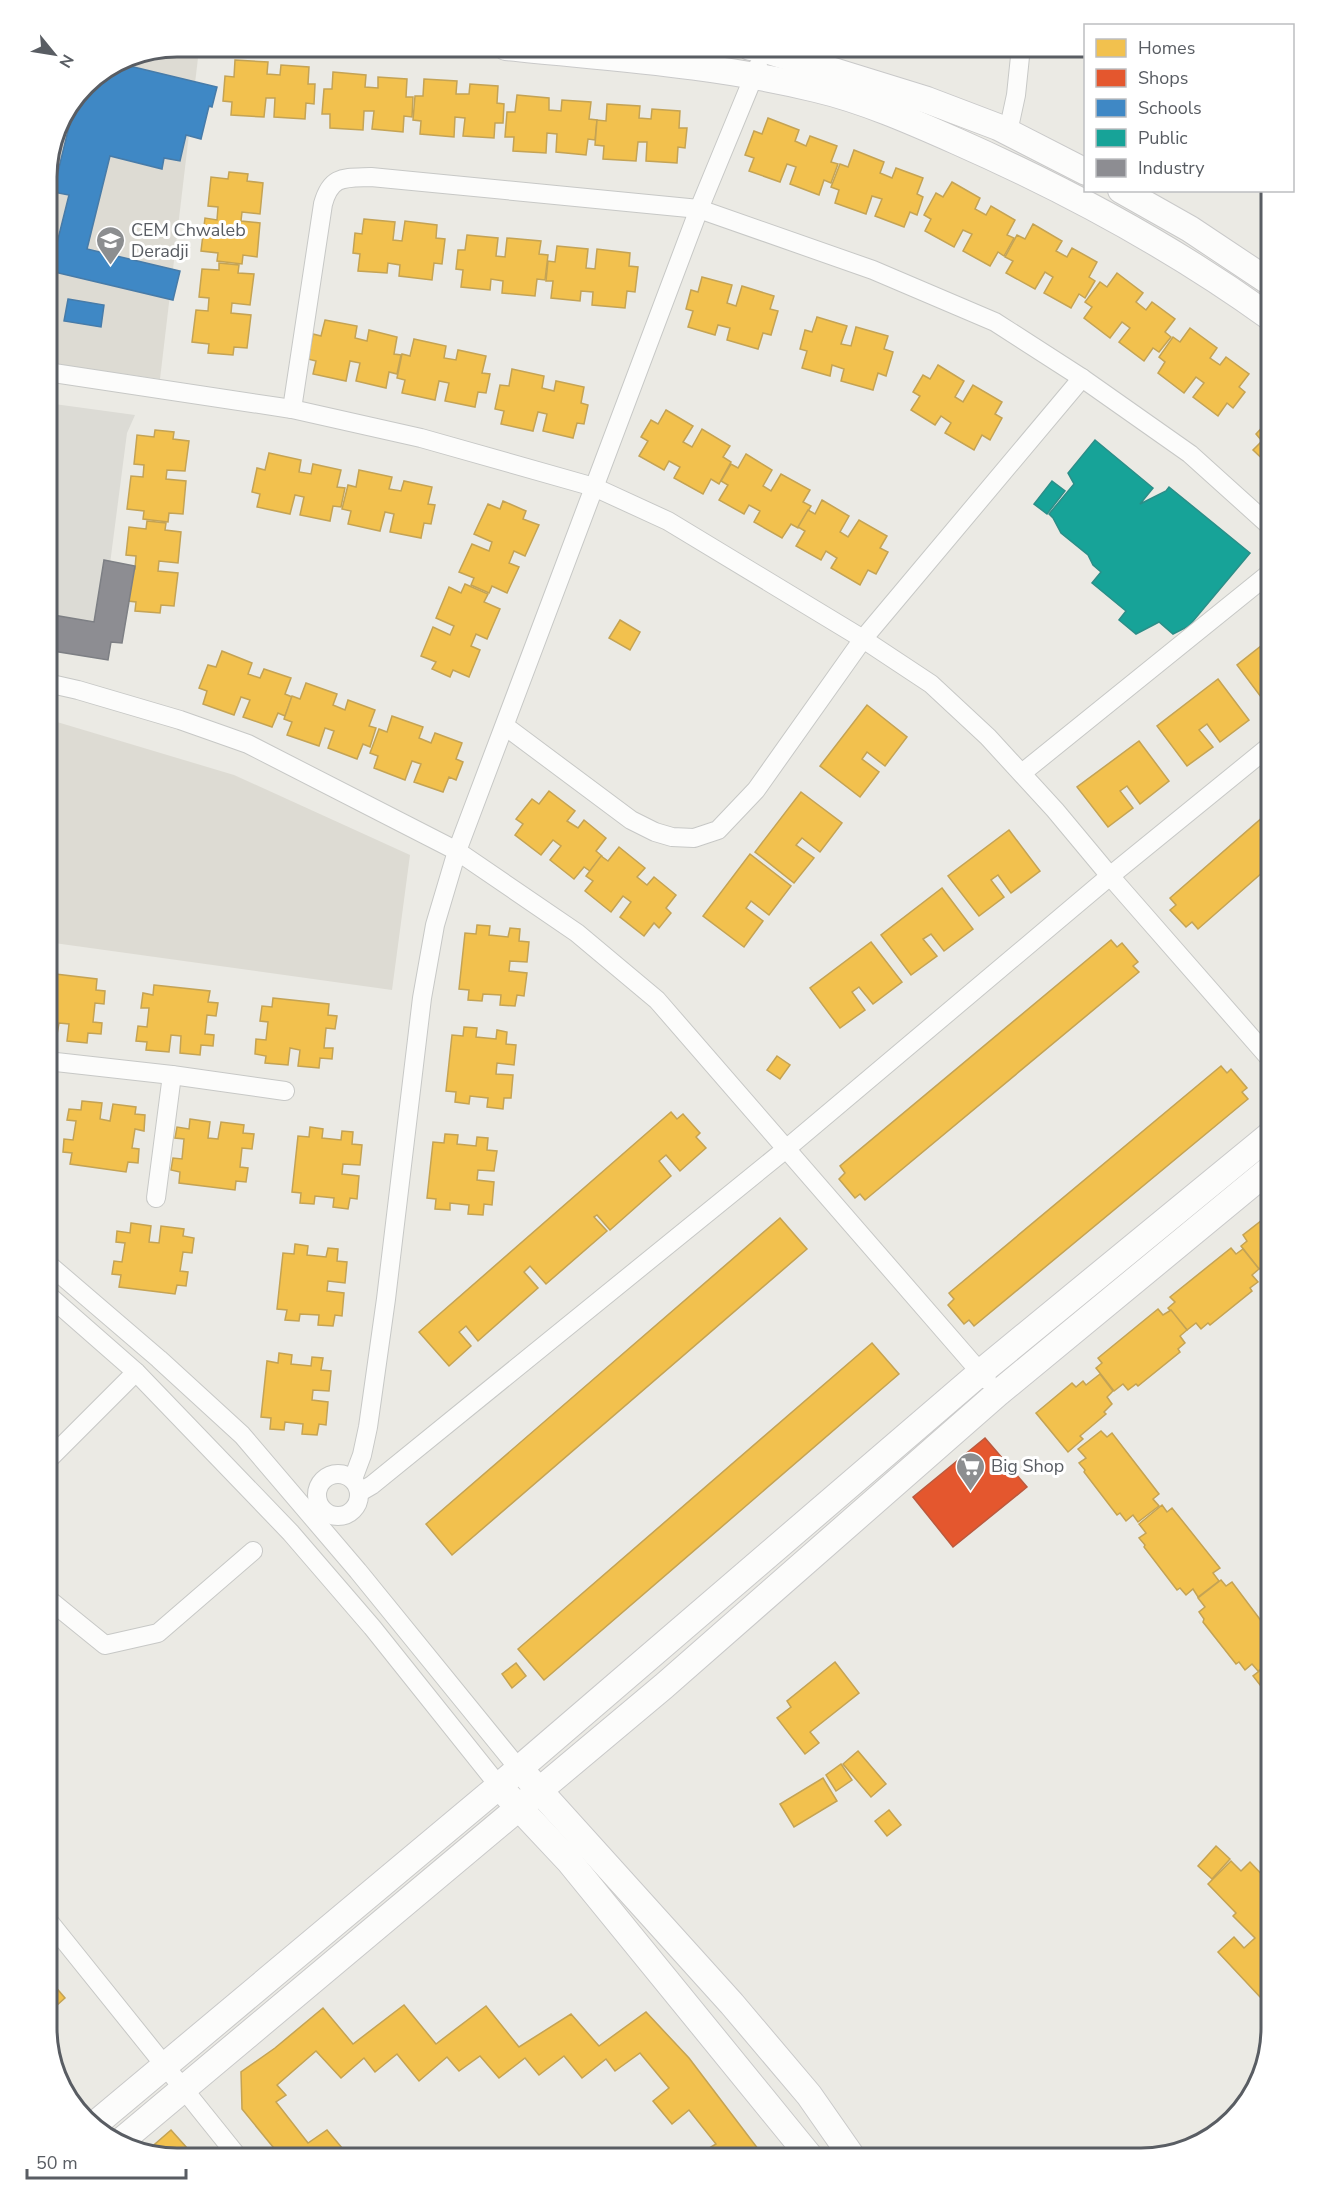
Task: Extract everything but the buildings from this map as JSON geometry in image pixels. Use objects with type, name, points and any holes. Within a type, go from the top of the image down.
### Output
[{"type":"main road","points":[[601,57],[755,75],[819,90],[923,126],[1000,160],[1150,237],[1208,273],[1261,310]]},
{"type":"main road","points":[[790,57],[927,100],[1008,132],[1084,171]]},
{"type":"main road","points":[[1125,192],[1190,229],[1261,276]]},
{"type":"main road","points":[[100,2120],[500,1786],[981,1372],[1261,1143]]},
{"type":"main road","points":[[126,2137],[708,1647],[997,1394],[1261,1177]]},
{"type":"main road","points":[[519,1769],[732,2004],[809,2095],[846,2148]]},
{"type":"main road","points":[[500,1786],[570,1861],[803,2148]]},
{"type":"street","points":[[316,1513],[334,1516],[347,1515],[357,1505],[356,1486],[368,1427],[386,1299],[422,998],[435,925],[457,851],[699,209],[755,75],[757,57]]},
{"type":"street","points":[[1008,132],[1016,95],[1020,57]]},
{"type":"street","points":[[292,409],[323,204],[327,190],[336,180],[371,177],[699,209],[873,270],[995,322],[1082,378],[1190,454],[1261,517]]},
{"type":"street","points":[[57,374],[292,409],[422,438],[594,487],[668,521],[863,639],[931,684],[988,737],[1022,773],[1261,1048]]},
{"type":"street","points":[[505,726],[631,820],[655,832],[672,837],[694,838],[718,830],[756,790],[863,639],[1082,378]]},
{"type":"street","points":[[1022,773],[1261,581]]},
{"type":"street","points":[[57,685],[180,720],[248,744],[457,851],[578,933],[657,1000],[981,1372],[997,1394]]},
{"type":"street","points":[[356,1486],[381,1478],[786,1149],[1110,876],[1261,754]]},
{"type":"street","points":[[57,1062],[285,1091]]},
{"type":"street","points":[[156,1197],[172,1075]]},
{"type":"street","points":[[57,1272],[159,1359],[242,1435],[316,1513],[358,1571],[519,1769]]},
{"type":"street","points":[[57,1303],[136,1372],[291,1533],[372,1627],[500,1786]]},
{"type":"street","points":[[57,1451],[136,1372]]},
{"type":"street","points":[[291,1533],[316,1513],[317,1496],[321,1483],[326,1477],[340,1474],[356,1486]]},
{"type":"street","points":[[57,1608],[105,1645],[158,1633],[253,1551]]},
{"type":"street","points":[[57,1933],[231,2148]]},
{"type":"shaded area","name":"CEM Chwaleb Deradji","points":[[177,57],[198,58],[160,379],[57,364],[57,170],[61,146],[73,117],[92,92],[104,82],[131,66],[146,61]]},
{"type":"shaded area","points":[[57,404],[135,415],[127,433],[98,656],[57,649]]},
{"type":"shaded area","points":[[57,722],[234,775],[410,855],[392,990],[57,943]]},
{"type":"place","name":"CEM Chwaleb Deradji","points":[[110,266]]},
{"type":"place","name":"Big Shop","points":[[970,1492]]}]
